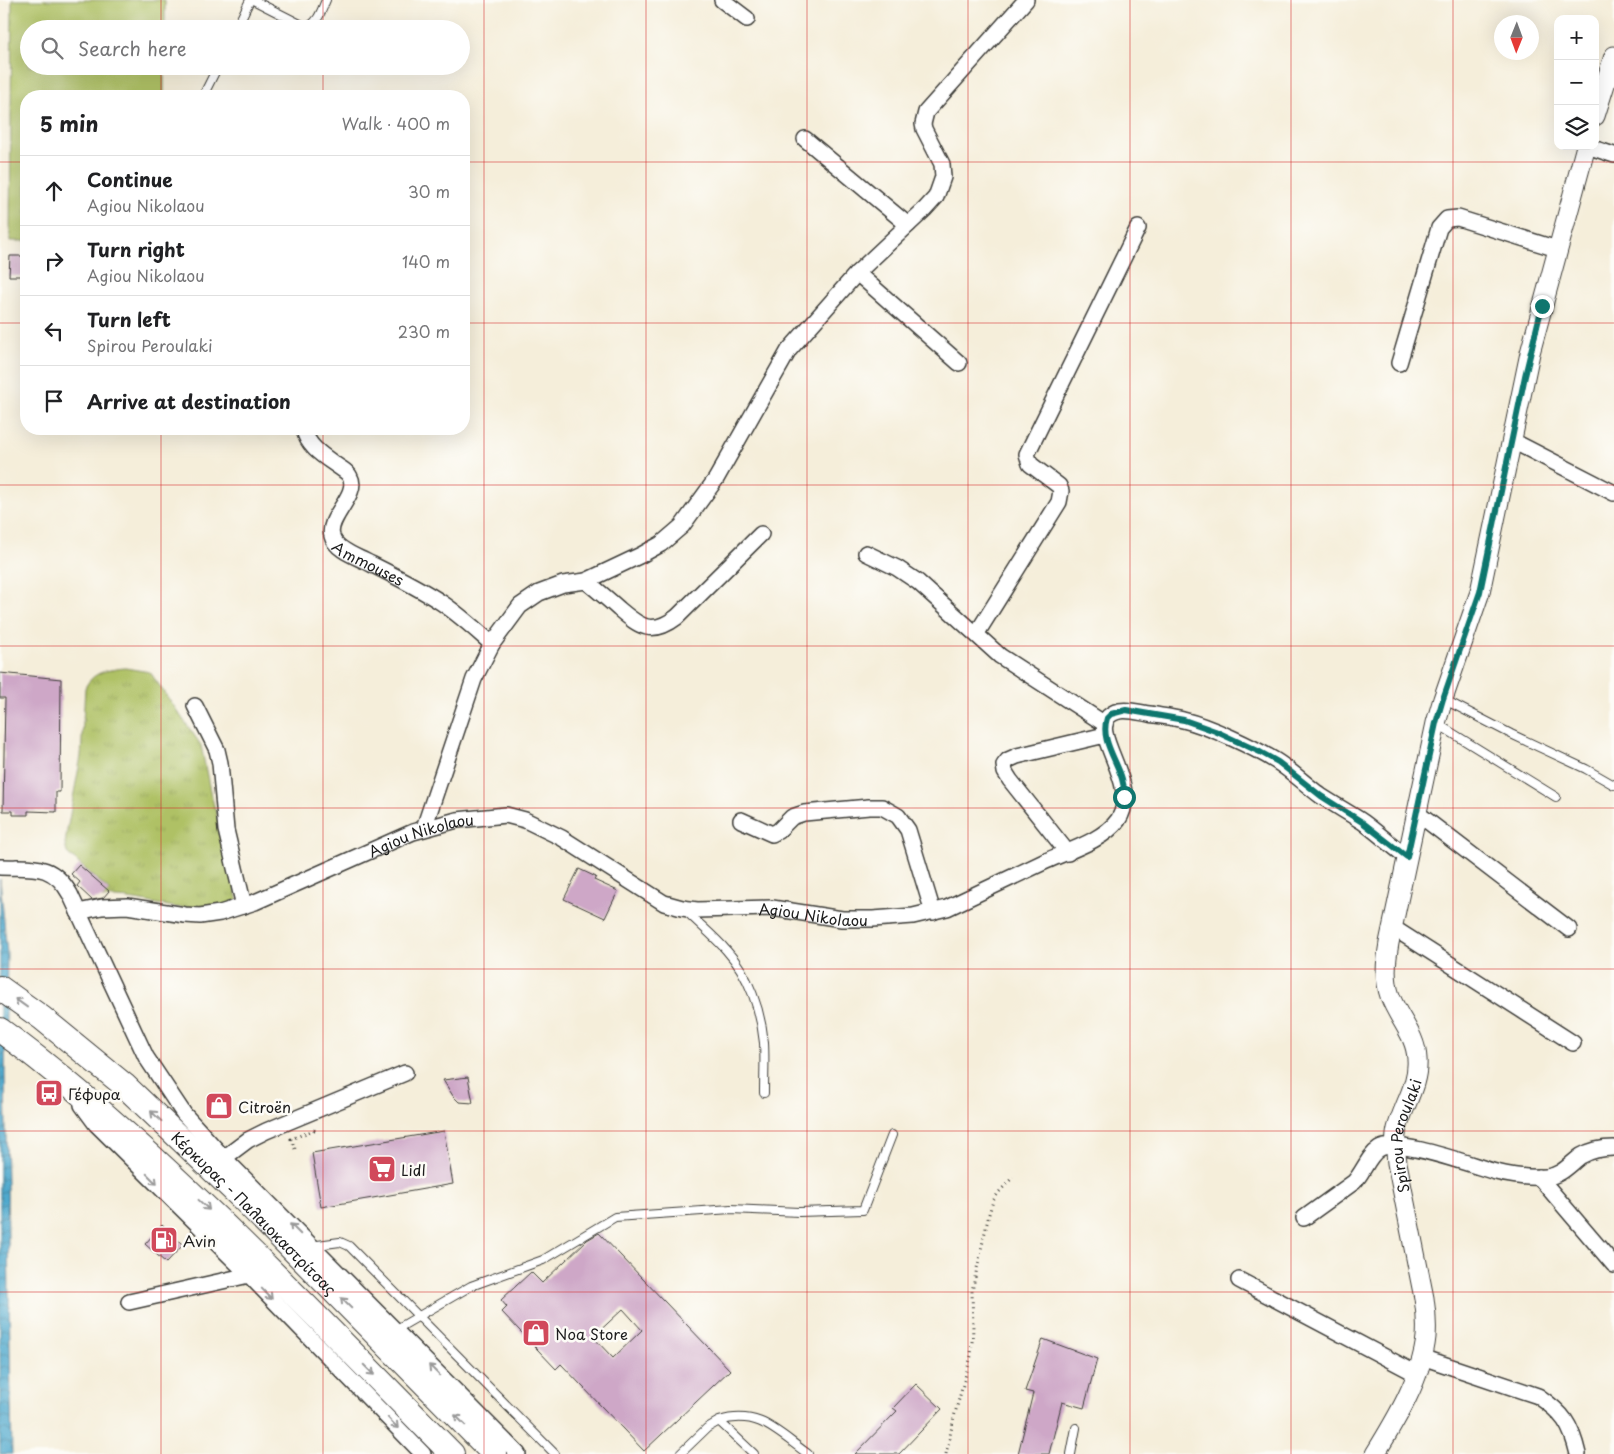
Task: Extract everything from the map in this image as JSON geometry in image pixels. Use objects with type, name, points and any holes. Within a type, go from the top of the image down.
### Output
[{"type":"main road","name":"Κέρκυρας - Παλαιοκαστρίτσας","points":[[0,988],[42,1018],[218,1164],[302,1248],[494,1454]]},
{"type":"main road","name":"Κέρκυρας - Παλαιοκαστρίτσας","points":[[0,1030],[37,1056],[220,1220],[452,1454]]},
{"type":"main road","points":[[173,1177],[218,1164]]},
{"type":"street","points":[[722,0],[747,19]]},
{"type":"street","points":[[424,828],[474,679],[492,644],[520,606],[539,593],[563,584],[586,581],[648,552],[661,544],[682,526],[716,479],[789,350],[857,273],[936,197],[943,177],[942,164],[924,130],[923,124],[926,112],[1026,0]]},
{"type":"street","points":[[1598,105],[1614,56]]},
{"type":"street","points":[[805,139],[908,225]]},
{"type":"street","name":"Spirou Peroulaki","points":[[1375,1454],[1398,1413],[1420,1366],[1426,1337],[1425,1307],[1396,1163],[1395,1146],[1397,1129],[1415,1081],[1418,1060],[1415,1044],[1390,996],[1385,969],[1392,927],[1436,723],[1480,592],[1530,353],[1557,249],[1586,150]]},
{"type":"street","points":[[1599,150],[1614,155]]},
{"type":"street","points":[[1399,363],[1439,228],[1447,219],[1458,218],[1557,249]]},
{"type":"street","points":[[976,634],[1060,502],[1061,491],[1059,486],[1030,464],[1027,454],[1138,228]]},
{"type":"street","points":[[857,273],[958,363]]},
{"type":"street","name":"Ammouses","points":[[306,435],[318,452],[346,472],[352,480],[351,490],[332,526],[334,541],[349,553],[413,586],[441,603],[492,644]]},
{"type":"street","points":[[1511,440],[1614,493]]},
{"type":"street","points":[[586,581],[635,622],[648,628],[667,625],[761,534]]},
{"type":"street","points":[[866,553],[897,568],[918,582],[1000,656],[1105,730]]},
{"type":"street","points":[[195,706],[217,750],[220,763],[226,830],[244,906]]},
{"type":"street","points":[[1105,730],[1107,718],[1111,714],[1126,710],[1184,720],[1215,731],[1278,762],[1321,796],[1362,822],[1407,857]]},
{"type":"street","points":[[1068,853],[1010,780],[1004,766],[1008,760],[1017,756],[1105,730]]},
{"type":"street","name":"Agiou Nikolaou","points":[[78,912],[96,908],[127,906],[185,915],[220,914],[244,906],[424,828],[475,817],[506,815],[514,816],[562,838],[664,903],[682,908],[697,910],[772,908],[842,920],[873,920],[933,912],[947,908],[1068,853],[1106,831],[1116,822],[1121,814],[1124,784],[1105,730]]},
{"type":"street","points":[[741,820],[772,834],[778,831],[792,817],[804,813],[869,806],[882,807],[898,816],[908,830],[933,912]]},
{"type":"street","points":[[1417,813],[1569,930]]},
{"type":"street","points":[[6,867],[37,868],[56,875],[64,883],[146,1057],[218,1164],[248,1140],[266,1131],[405,1073]]},
{"type":"street","points":[[1392,927],[1573,1043]]},
{"type":"street","points":[[61,1078],[96,1124],[249,1275],[423,1454]]},
{"type":"street","points":[[1304,1218],[1360,1177],[1377,1150],[1384,1147],[1395,1146],[1452,1158],[1497,1172],[1539,1177],[1560,1173],[1583,1155],[1594,1150],[1614,1148]]},
{"type":"street","points":[[1539,1177],[1614,1265]]},
{"type":"street","points":[[302,1248],[394,1330],[518,1454]]},
{"type":"street","points":[[129,1302],[249,1275]]},
{"type":"street","points":[[1239,1280],[1420,1366],[1538,1396],[1554,1407],[1567,1422],[1578,1454]]},
{"type":"lane","points":[[241,20],[251,0],[293,20]]},
{"type":"lane","points":[[316,20],[326,0]]},
{"type":"lane","points":[[206,90],[214,75]]},
{"type":"lane","points":[[1443,699],[1511,734],[1586,769],[1614,785]]},
{"type":"lane","points":[[1436,723],[1556,797]]},
{"type":"lane","points":[[682,908],[728,952],[743,973],[754,996],[762,1026],[764,1043],[764,1093]]},
{"type":"lane","points":[[394,1330],[471,1286],[543,1260],[615,1217],[732,1209],[799,1212],[863,1210],[892,1135]]},
{"type":"lane","points":[[302,1248],[336,1242],[346,1244],[555,1454]]},
{"type":"lane","points":[[680,1454],[707,1428],[719,1421],[740,1416],[764,1423],[808,1454]]},
{"type":"lane","points":[[719,1421],[754,1454]]},
{"type":"lane","points":[[1071,1454],[1076,1428]]},
{"type":"path","points":[[946,1454],[971,1356],[973,1329],[972,1291],[989,1214],[993,1201],[1013,1177]]},
{"type":"green space","points":[[12,0],[165,0],[165,20],[20,20],[20,75],[164,75],[164,90],[20,90],[20,241],[10,241]]},
{"type":"green space","points":[[125,668],[150,672],[201,745],[210,791],[231,865],[238,903],[192,909],[136,900],[102,898],[109,890],[67,853],[65,844],[67,830],[81,756],[85,688],[92,678],[102,672]]},
{"type":"water","points":[[0,879],[7,953],[5,1074],[12,1454],[0,1454]]},
{"type":"building","points":[[10,256],[20,256],[20,276],[9,276]]},
{"type":"building","points":[[0,673],[61,679],[60,792],[56,792],[56,812],[28,811],[28,815],[13,815],[13,811],[3,811],[5,698],[0,698]]},
{"type":"building","points":[[79,865],[109,891],[103,898],[92,900],[77,886],[80,882],[71,874]]},
{"type":"building","points":[[579,869],[596,877],[594,880],[618,891],[605,918],[564,899]]},
{"type":"building","points":[[468,1077],[473,1103],[459,1102],[443,1080]]},
{"type":"building","name":"Lidl","points":[[444,1131],[453,1184],[321,1207],[312,1153]]},
{"type":"building","points":[[162,1225],[183,1245],[166,1263],[145,1244]]},
{"type":"building","points":[[599,1233],[730,1370],[644,1451],[561,1364],[556,1369],[502,1312],[507,1307],[501,1300],[531,1272],[542,1283],[587,1240]],"holes":[[[623,1309],[642,1330],[613,1358],[593,1337]]]},
{"type":"building","points":[[1043,1339],[1097,1359],[1084,1408],[1062,1402],[1049,1454],[1018,1454],[1033,1393],[1025,1391]]},
{"type":"building","points":[[916,1384],[942,1409],[899,1454],[855,1454],[897,1411],[893,1408]]},
{"type":"place","name":"Γέφυρα","points":[[49,1093]]},
{"type":"place","name":"Citroën","points":[[219,1106]]},
{"type":"place","name":"Lidl","points":[[382,1169]]},
{"type":"place","name":"Avin","points":[[164,1240]]},
{"type":"place","name":"Noa Store","points":[[536,1333]]},
{"type":"route","points":[[1124,797],[1124,784],[1105,736],[1107,718],[1111,714],[1126,710],[1184,720],[1215,731],[1278,762],[1321,796],[1362,822],[1407,857],[1436,723],[1480,592],[1497,517],[1511,440],[1542,306]]}]
